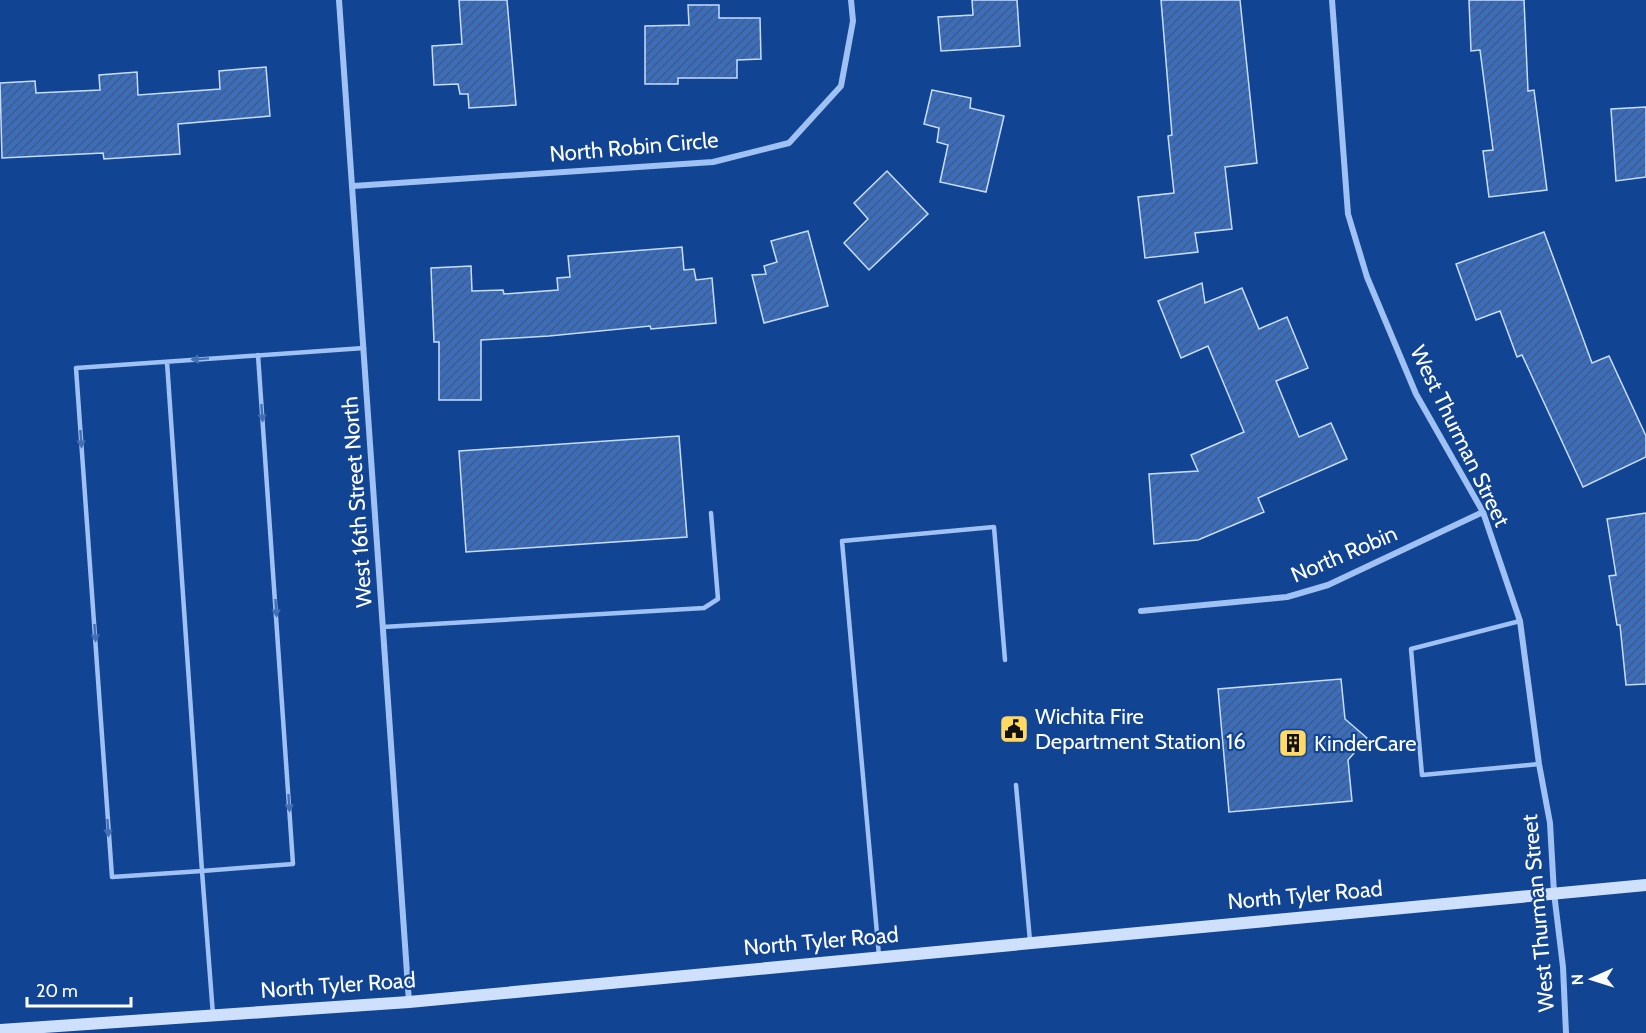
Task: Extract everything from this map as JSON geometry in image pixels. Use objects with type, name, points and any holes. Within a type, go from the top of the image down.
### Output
[{"type":"main road","name":"North Tyler Road","points":[[0,1030],[409,1002],[1646,885]]},
{"type":"street","name":"West 16th Street North","points":[[339,0],[409,1002]]},
{"type":"street","name":"North Robin Circle","points":[[353,186],[713,162],[789,142],[841,86],[853,21],[851,0]]},
{"type":"street","name":"West Thurman Street","points":[[1332,0],[1348,214],[1367,277],[1416,394],[1483,512],[1520,621],[1539,764],[1550,823],[1554,893],[1563,967],[1566,1033]]},
{"type":"street","name":"North Robin","points":[[1141,611],[1287,597],[1328,585],[1483,512]]},
{"type":"lane","points":[[258,355],[293,864],[112,877],[76,368],[258,355],[364,348]]},
{"type":"lane","points":[[167,362],[213,1015]]},
{"type":"lane","points":[[383,627],[704,608],[718,599],[711,513]]},
{"type":"lane","points":[[879,956],[842,541],[994,527],[1005,660]]},
{"type":"lane","points":[[1520,621],[1410,649],[1422,774],[1539,764]]},
{"type":"lane","points":[[1016,785],[1030,943]]},
{"type":"building","points":[[459,0],[507,0],[516,105],[469,108],[468,94],[460,94],[458,84],[434,85],[432,46],[462,44]]},
{"type":"building","points":[[972,0],[1017,0],[1020,46],[941,51],[938,17],[973,15]]},
{"type":"building","points":[[1161,0],[1240,0],[1257,163],[1225,167],[1232,229],[1195,233],[1198,252],[1145,258],[1138,197],[1174,193],[1168,136],[1172,135]]},
{"type":"building","points":[[1469,0],[1524,0],[1528,91],[1534,90],[1547,190],[1489,197],[1483,151],[1493,150],[1480,50],[1471,51]]},
{"type":"building","points":[[688,5],[719,5],[719,18],[760,18],[761,59],[737,60],[737,78],[678,78],[678,84],[645,84],[645,26],[689,25]]},
{"type":"building","points":[[266,67],[270,116],[178,124],[180,154],[104,159],[103,153],[2,158],[0,83],[35,81],[36,93],[100,90],[99,75],[137,72],[138,95],[220,89],[219,71]]},
{"type":"building","points":[[932,90],[971,98],[970,108],[1004,116],[986,192],[940,182],[948,145],[937,142],[939,128],[924,124]]},
{"type":"building","points":[[1646,107],[1646,177],[1616,181],[1611,109]]},
{"type":"building","points":[[887,171],[928,214],[869,270],[844,243],[868,219],[854,203]]},
{"type":"building","points":[[808,231],[828,306],[764,323],[752,275],[766,274],[764,266],[777,262],[771,241]]},
{"type":"building","points":[[1544,232],[1592,363],[1609,356],[1646,436],[1646,457],[1583,487],[1522,355],[1517,357],[1500,311],[1476,320],[1456,264]]},
{"type":"building","points":[[682,247],[684,270],[694,269],[696,280],[712,278],[716,323],[481,340],[481,400],[439,400],[439,342],[434,342],[431,268],[471,266],[472,291],[503,290],[504,294],[558,290],[557,278],[570,277],[568,256]]},
{"type":"building","points":[[1202,283],[1205,303],[1242,288],[1259,329],[1287,317],[1308,368],[1276,381],[1299,437],[1331,423],[1347,459],[1258,498],[1264,512],[1198,540],[1154,544],[1149,474],[1198,471],[1191,455],[1244,432],[1208,346],[1181,358],[1158,301]]},
{"type":"building","points":[[679,436],[687,537],[466,552],[459,451]]},
{"type":"building","points":[[1646,513],[1646,684],[1626,685],[1620,625],[1617,625],[1609,576],[1616,575],[1607,519]]},
{"type":"building","name":"KinderCare","points":[[1341,679],[1345,719],[1367,738],[1348,760],[1352,801],[1229,812],[1218,689]]},
{"type":"place","name":"Wichita Fire Department Station 16","points":[[1014,729]]},
{"type":"place","name":"KinderCare","points":[[1293,743]]}]
